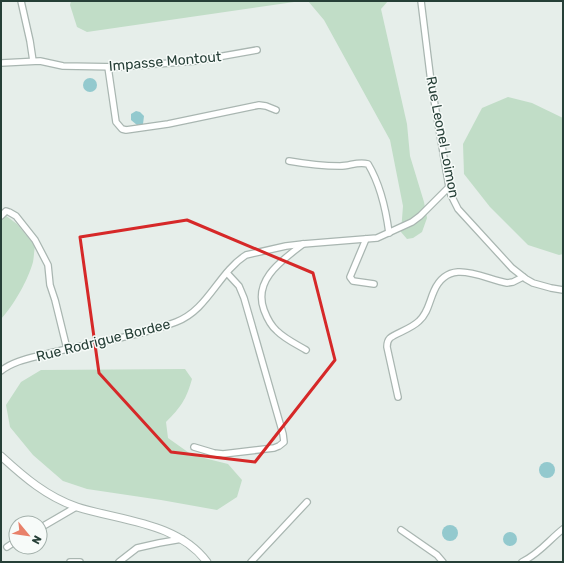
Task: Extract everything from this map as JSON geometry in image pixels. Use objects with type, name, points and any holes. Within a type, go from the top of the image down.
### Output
[{"type":"street","points":[[21,1],[33,61]]},
{"type":"street","name":"Rue Leonel Loimon","points":[[421,1],[431,82],[451,195],[458,209],[512,268],[533,283],[563,290]]},
{"type":"street","name":"Impasse Montout","points":[[1,63],[40,61],[63,66],[120,67],[195,61],[257,50]]},
{"type":"street","points":[[108,67],[116,122],[122,129],[126,130],[168,124],[259,106],[266,106],[276,110]]},
{"type":"street","points":[[289,161],[307,164],[342,166],[359,163],[368,164],[376,177],[390,233]]},
{"type":"street","name":"Rue Rodrigue Bordee","points":[[1,371],[20,361],[143,332],[177,322],[186,318],[199,308],[240,258],[246,255],[286,246],[340,240],[377,238],[417,219],[449,187]]},
{"type":"street","points":[[1,216],[6,211],[16,216],[39,247],[48,266],[50,286],[67,349]]},
{"type":"street","points":[[366,239],[350,277],[353,281],[374,284]]},
{"type":"street","points":[[303,244],[282,260],[266,279],[261,291],[261,300],[267,316],[274,328],[306,350]]},
{"type":"street","points":[[398,397],[387,347],[389,339],[407,330],[424,316],[438,283],[451,273],[461,271],[507,283],[523,277]]},
{"type":"street","points":[[194,447],[223,454],[274,448],[284,442],[244,298],[239,286],[227,273]]},
{"type":"street","points":[[1,456],[29,481],[41,489],[76,507],[146,525],[173,534],[182,539],[199,553],[207,562]]},
{"type":"street","points":[[251,562],[307,502]]},
{"type":"street","points":[[48,523],[76,507]]},
{"type":"street","points":[[522,562],[532,558],[563,529]]},
{"type":"street","points":[[401,530],[437,555],[443,562]]},
{"type":"street","points":[[119,562],[137,548],[182,539]]},
{"type":"street","points":[[70,562],[80,562]]},
{"type":"highlighted area","points":[[187,220],[313,273],[335,360],[255,462],[171,452],[99,373],[80,237]]},
{"type":"green space","points":[[71,1],[301,1],[87,32],[77,27],[70,5]]},
{"type":"green space","points":[[308,1],[388,1],[381,9],[407,124],[410,156],[424,202],[427,218],[422,232],[413,238],[407,239],[401,232],[403,206],[390,140],[324,20]]},
{"type":"green space","points":[[508,97],[532,103],[563,118],[563,254],[559,255],[528,245],[490,207],[464,174],[463,144],[482,108]]},
{"type":"green space","points":[[1,212],[17,224],[35,246],[33,262],[28,277],[16,300],[1,319]]},
{"type":"green space","points":[[185,369],[192,379],[188,392],[182,403],[176,412],[166,422],[168,438],[192,455],[228,464],[242,480],[237,497],[217,510],[87,489],[63,481],[33,455],[10,427],[6,405],[21,382],[41,370]]},
{"type":"water","points":[[90,78],[95,80],[97,85],[95,90],[90,92],[85,90],[83,85],[85,80]]},
{"type":"water","points":[[136,111],[140,112],[144,116],[143,124],[137,125],[131,120],[131,114]]},
{"type":"water","points":[[547,462],[553,464],[555,470],[553,476],[547,478],[541,476],[539,470],[541,464]]},
{"type":"water","points":[[450,525],[457,530],[458,533],[453,540],[450,541],[443,536],[442,533],[447,526]]},
{"type":"water","points":[[507,532],[513,532],[517,536],[517,542],[513,546],[507,546],[503,542],[503,536]]}]
